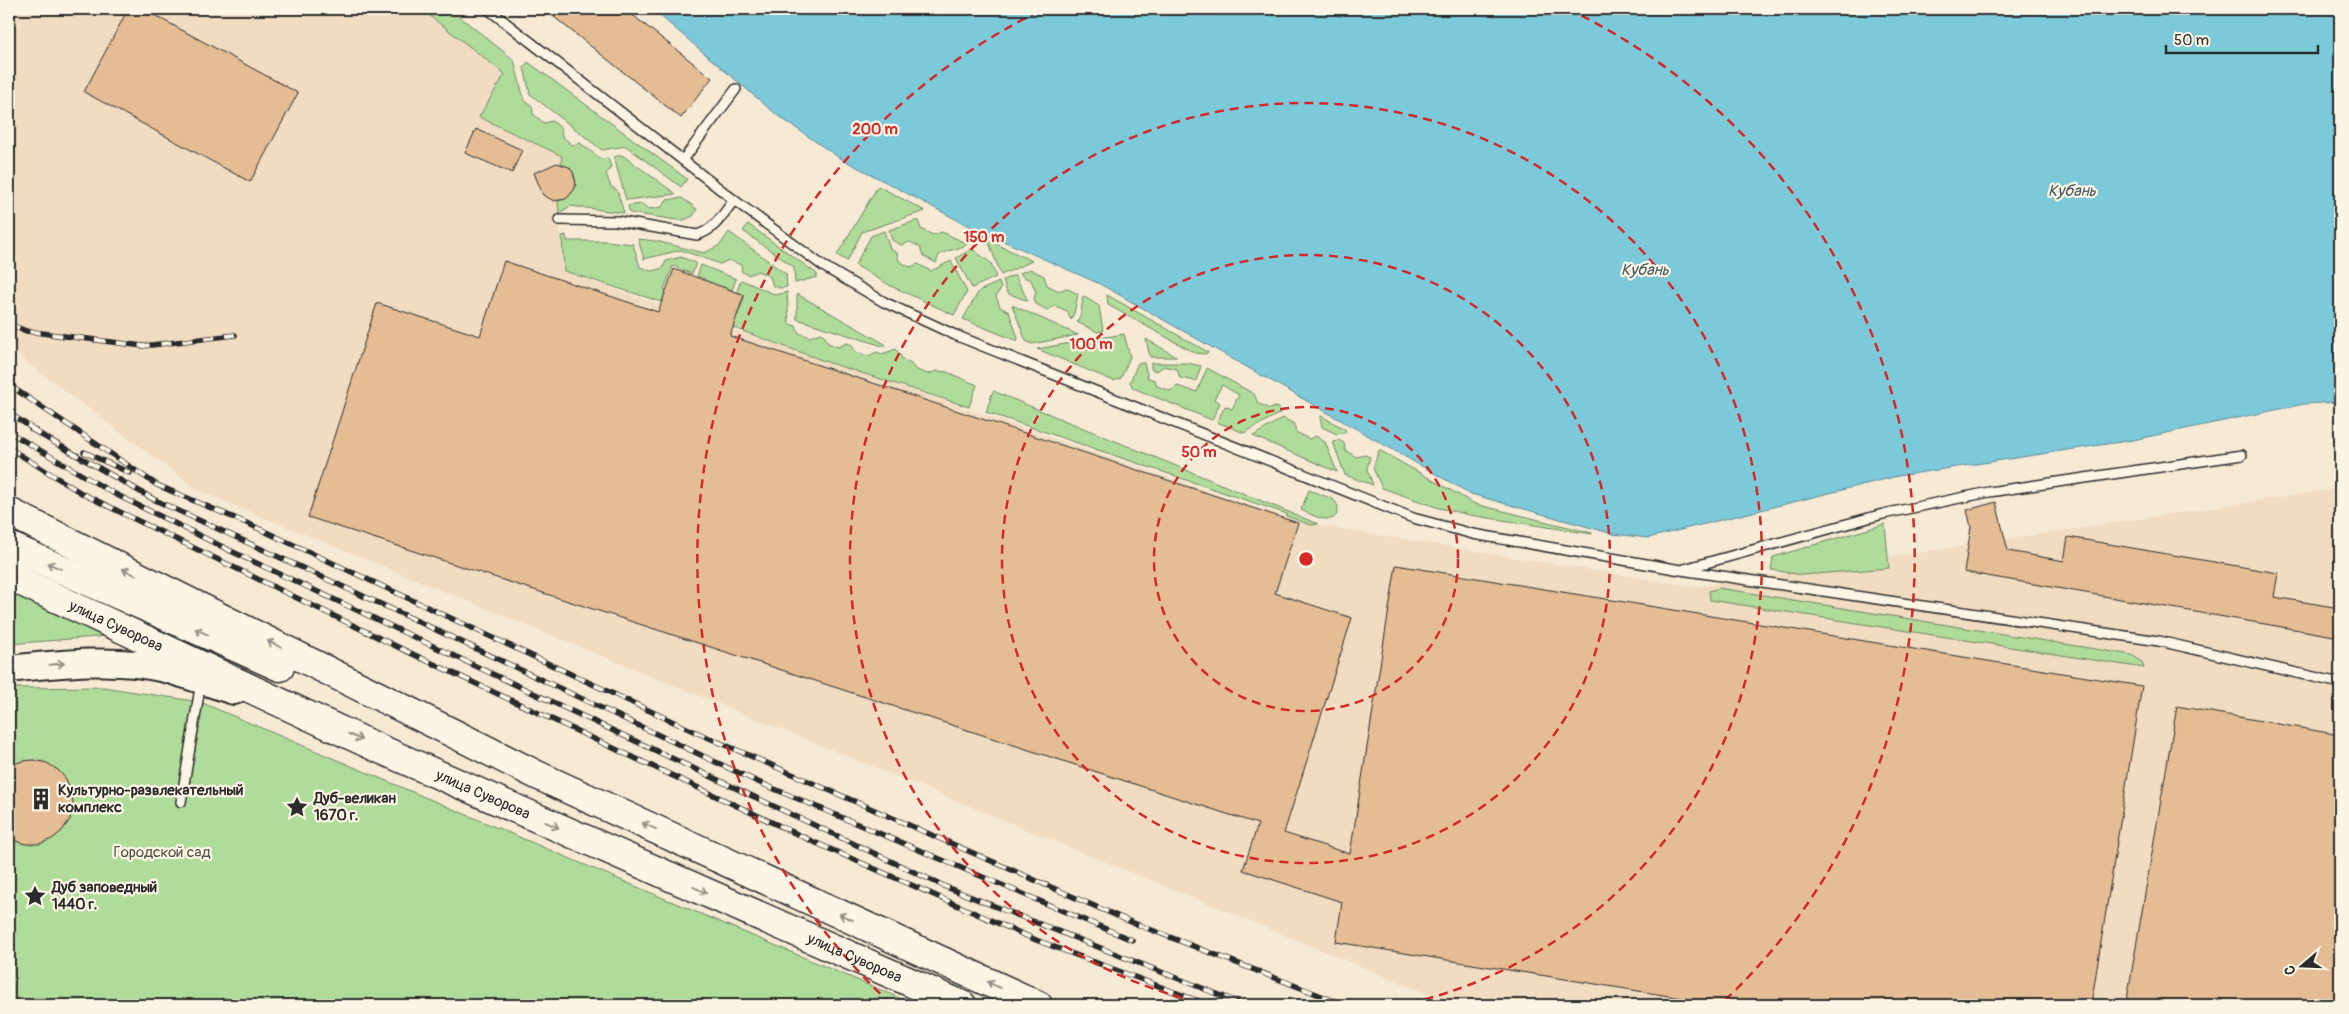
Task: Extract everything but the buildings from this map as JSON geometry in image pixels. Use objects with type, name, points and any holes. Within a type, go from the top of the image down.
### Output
[{"type":"main road","name":"улица Суворова","points":[[9,512],[537,776],[1038,1005]]},
{"type":"main road","name":"улица Суворова","points":[[9,546],[386,714],[537,776]]},
{"type":"main road","name":"улица Суворова","points":[[9,576],[380,749],[962,1005]]},
{"type":"main road","points":[[9,669],[63,664],[112,663],[163,668],[311,716]]},
{"type":"lane","points":[[488,9],[734,200],[823,266],[884,302],[946,331],[1148,414],[1395,511],[1473,534],[1681,570],[2159,641],[2340,683]]},
{"type":"lane","points":[[683,160],[736,89]]},
{"type":"lane","points":[[560,220],[617,221],[697,235],[714,227],[734,200]]},
{"type":"lane","points":[[1681,570],[1883,514],[1989,492],[2242,455]]},
{"type":"lane","points":[[181,802],[201,681]]},
{"type":"shaded area","points":[[9,9],[421,9],[505,74],[479,117],[562,156],[558,201],[564,272],[1299,522],[1695,587],[2340,488],[2340,1005],[1455,1005],[199,491],[9,349]]},
{"type":"green space","points":[[421,9],[450,9],[514,60],[524,100],[532,106],[533,114],[544,123],[552,121],[561,128],[562,136],[572,145],[580,143],[601,159],[608,158],[611,167],[606,174],[611,187],[617,190],[624,213],[571,206],[559,213],[558,201],[568,197],[575,187],[573,172],[561,164],[562,156],[479,117],[505,74]]},
{"type":"green space","points":[[528,62],[687,179],[681,187],[626,146],[602,150],[530,94],[524,67]]},
{"type":"green space","points":[[622,155],[676,194],[626,200],[614,157]]},
{"type":"green space","points":[[878,186],[925,211],[862,232],[847,261],[837,255]]},
{"type":"green space","points":[[682,198],[697,209],[693,216],[684,220],[630,213],[628,206],[642,204],[649,209],[662,207],[666,200]]},
{"type":"green space","points":[[918,220],[921,229],[933,235],[942,232],[968,244],[939,255],[936,263],[923,256],[920,247],[910,242],[901,245],[892,240],[889,230]]},
{"type":"green space","points":[[748,224],[817,274],[817,277],[795,283],[794,267],[743,231]]},
{"type":"green space","points":[[884,231],[890,249],[897,253],[899,261],[910,267],[918,264],[931,271],[951,261],[967,292],[954,315],[891,286],[855,265],[871,236]]},
{"type":"green space","points":[[729,232],[786,274],[787,287],[773,286],[770,277],[758,271],[749,275],[742,272],[741,265],[729,260],[720,264],[681,250],[644,259],[638,239],[656,241],[704,253],[720,245]]},
{"type":"green space","points":[[566,235],[567,241],[607,241],[633,244],[640,267],[651,271],[663,268],[666,261],[681,257],[696,263],[692,274],[673,266],[664,289],[696,302],[705,279],[697,276],[701,265],[736,279],[732,290],[724,287],[717,307],[738,315],[745,295],[737,291],[741,280],[776,295],[787,292],[789,324],[796,326],[799,333],[810,337],[820,333],[824,335],[828,343],[838,347],[847,343],[852,345],[855,352],[868,356],[877,352],[882,354],[896,349],[903,360],[911,364],[915,369],[927,374],[938,371],[947,372],[977,385],[969,407],[827,362],[677,307],[564,271],[562,236]]},
{"type":"green space","points":[[988,240],[1032,261],[1001,275]]},
{"type":"green space","points":[[972,249],[991,263],[996,277],[972,288],[956,258]]},
{"type":"green space","points":[[1030,269],[1044,276],[1047,285],[1059,291],[1066,288],[1078,294],[1071,320],[1067,311],[1055,306],[1047,310],[1036,304],[1034,298],[1036,292],[1031,280],[1023,277],[1020,273]]},
{"type":"green space","points":[[1015,275],[1028,301],[1007,293],[1003,280]]},
{"type":"green space","points":[[999,282],[1001,288],[996,296],[1000,307],[1009,312],[1018,338],[1017,341],[963,319],[979,291]]},
{"type":"green space","points":[[797,294],[885,344],[886,347],[797,319]]},
{"type":"green space","points":[[1107,295],[1208,352],[1206,354],[1195,353],[1108,305]]},
{"type":"green space","points":[[1083,296],[1099,306],[1103,331],[1097,332],[1077,322],[1081,314]]},
{"type":"green space","points":[[1012,305],[1078,335],[1032,344],[1026,341]]},
{"type":"green space","points":[[1124,334],[1130,357],[1121,378],[1114,381],[1037,349],[1077,342],[1082,347],[1095,345],[1099,338]]},
{"type":"green space","points":[[1146,339],[1177,357],[1150,357]]},
{"type":"green space","points":[[1138,363],[1144,363],[1148,378],[1155,380],[1157,386],[1170,391],[1177,386],[1197,392],[1207,368],[1254,394],[1258,403],[1269,409],[1279,408],[1280,413],[1244,433],[1217,422],[1225,406],[1232,409],[1239,395],[1222,385],[1214,399],[1220,403],[1212,420],[1133,388],[1130,382]]},
{"type":"green space","points":[[1151,363],[1187,363],[1201,366],[1196,381],[1180,378],[1177,369],[1164,366],[1157,371],[1151,369]]},
{"type":"green space","points":[[993,391],[1318,524],[1311,525],[1286,516],[1287,514],[986,412]]},
{"type":"green space","points":[[1321,416],[1345,429],[1346,432],[1337,434],[1322,427]]},
{"type":"green space","points":[[1283,418],[1294,424],[1296,432],[1309,439],[1316,436],[1325,442],[1337,472],[1253,436]]},
{"type":"green space","points":[[1338,440],[1344,443],[1345,450],[1356,457],[1365,455],[1370,457],[1367,469],[1373,485],[1345,475],[1333,442]]},
{"type":"green space","points":[[1379,450],[1475,504],[1592,534],[1470,515],[1439,508],[1382,488],[1373,468]]},
{"type":"green space","points":[[1309,490],[1333,499],[1338,506],[1334,517],[1324,519],[1301,510]]},
{"type":"green space","points":[[1885,524],[1889,568],[1803,575],[1771,570],[1773,557]]},
{"type":"green space","points":[[1719,588],[2132,655],[2142,662],[2144,668],[1710,600],[1709,591]]},
{"type":"green space","points":[[9,590],[108,636],[9,644]]},
{"type":"green space","name":"Городской сад","points":[[103,687],[200,702],[916,1005],[9,1005],[9,690],[17,688]]},
{"type":"water","name":"Кубань","points":[[652,9],[2340,9],[2340,402],[2304,404],[2133,440],[1898,476],[1648,538],[1613,534],[1471,494],[1100,284],[965,224],[838,157],[777,115]]},
{"type":"railway","points":[[9,324],[26,331],[143,346],[235,335]]},
{"type":"railway","points":[[9,385],[157,485],[251,525],[691,730],[1131,922],[1345,1005]]},
{"type":"railway","points":[[9,413],[36,431]]},
{"type":"railway","points":[[31,429],[153,499],[758,782],[1132,940]]},
{"type":"railway","points":[[9,432],[113,493],[233,552],[946,887],[1245,1005]]},
{"type":"railway","points":[[9,448],[83,494],[404,650],[814,842],[1036,940],[1209,1005]]},
{"type":"railway","points":[[84,452],[130,473]]},
{"type":"place","name":"Культурно-развлекательный комплекс","points":[[41,799]]},
{"type":"place","name":"Дуб-великан 1670 г.","points":[[297,807]]},
{"type":"place","name":"Дуб заповедный 1440 г.","points":[[35,896]]}]
